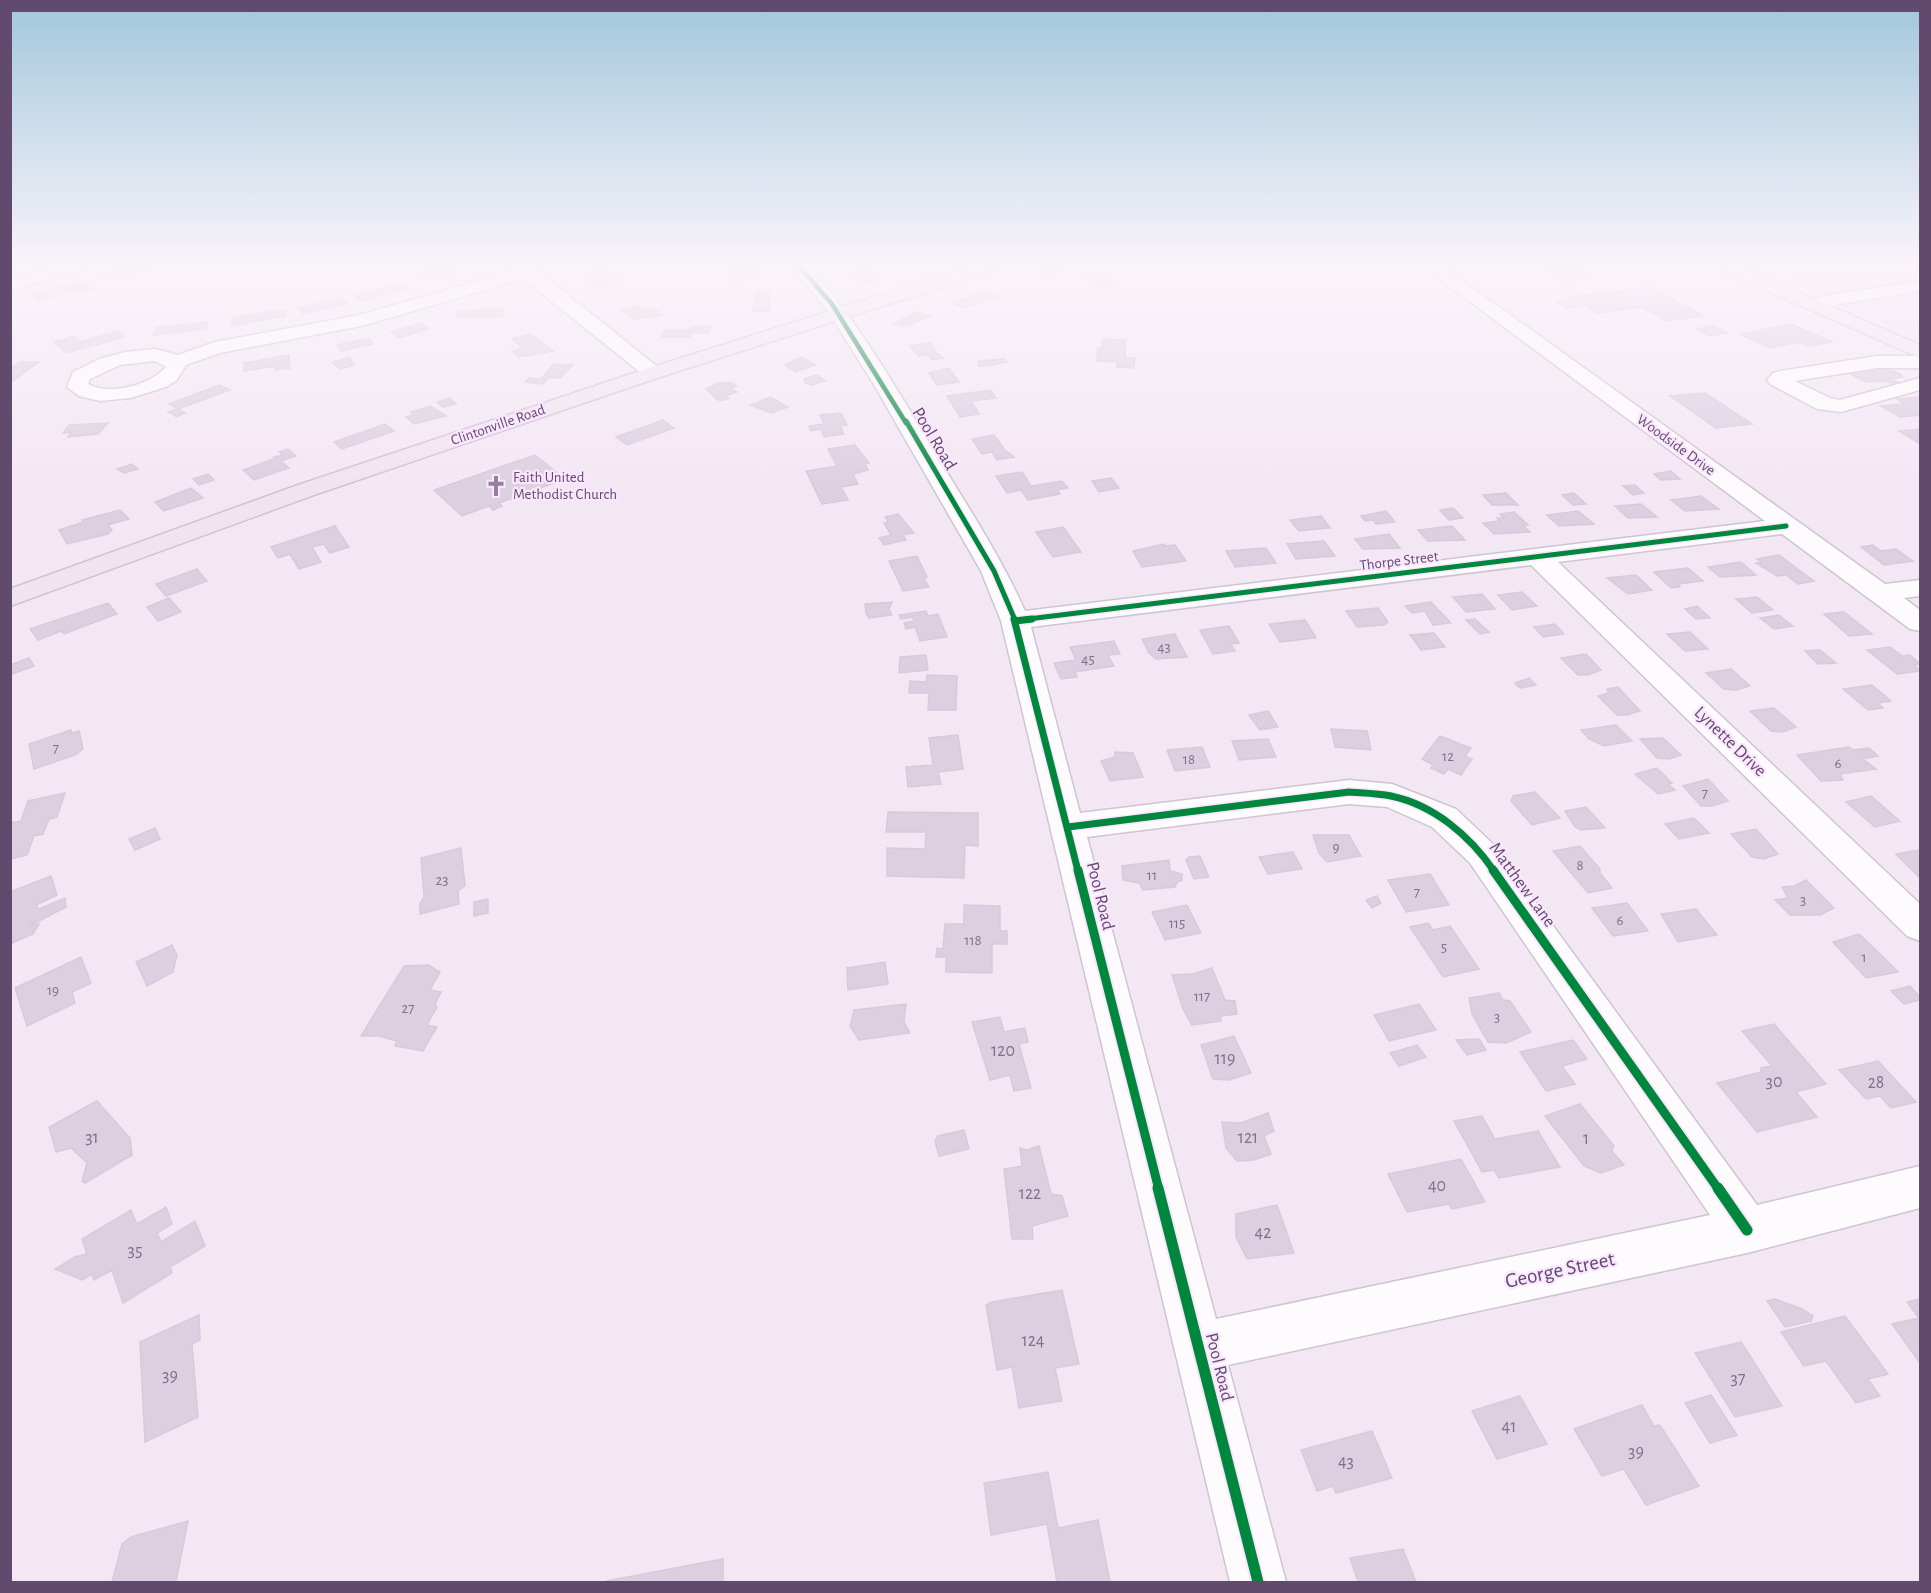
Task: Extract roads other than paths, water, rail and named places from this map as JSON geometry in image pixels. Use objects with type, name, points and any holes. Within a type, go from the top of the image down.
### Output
[{"type":"main road","name":"Clintonville Road","points":[[10,598],[306,490],[757,340]]},
{"type":"main road","points":[[1894,340],[1920,352]]},
{"type":"street","points":[[176,362],[215,348],[255,340]]},
{"type":"street","points":[[612,340],[653,373]]},
{"type":"street","name":"Pool Road","points":[[855,340],[883,383],[977,540],[994,571],[1015,621],[1258,1582]]},
{"type":"street","name":"Woodside Drive","points":[[1533,340],[1920,623]]},
{"type":"street","points":[[1920,362],[1877,362],[1777,380],[1831,405],[1841,406],[1920,384]]},
{"type":"street","points":[[1818,371],[1874,397]]},
{"type":"street","name":"Thorpe Street","points":[[1015,621],[1786,526]]},
{"type":"street","name":"Lynette Drive","points":[[1539,558],[1920,926]]},
{"type":"street","points":[[1881,593],[1920,588]]},
{"type":"street","name":"Matthew Lane","points":[[1068,827],[1349,792],[1392,796],[1444,818],[1482,854],[1747,1230]]},
{"type":"street","name":"George Street","points":[[1199,1347],[1747,1230],[1920,1187]]},
{"type":"place","name":"Faith United Methodist Church","points":[[496,486]]}]
